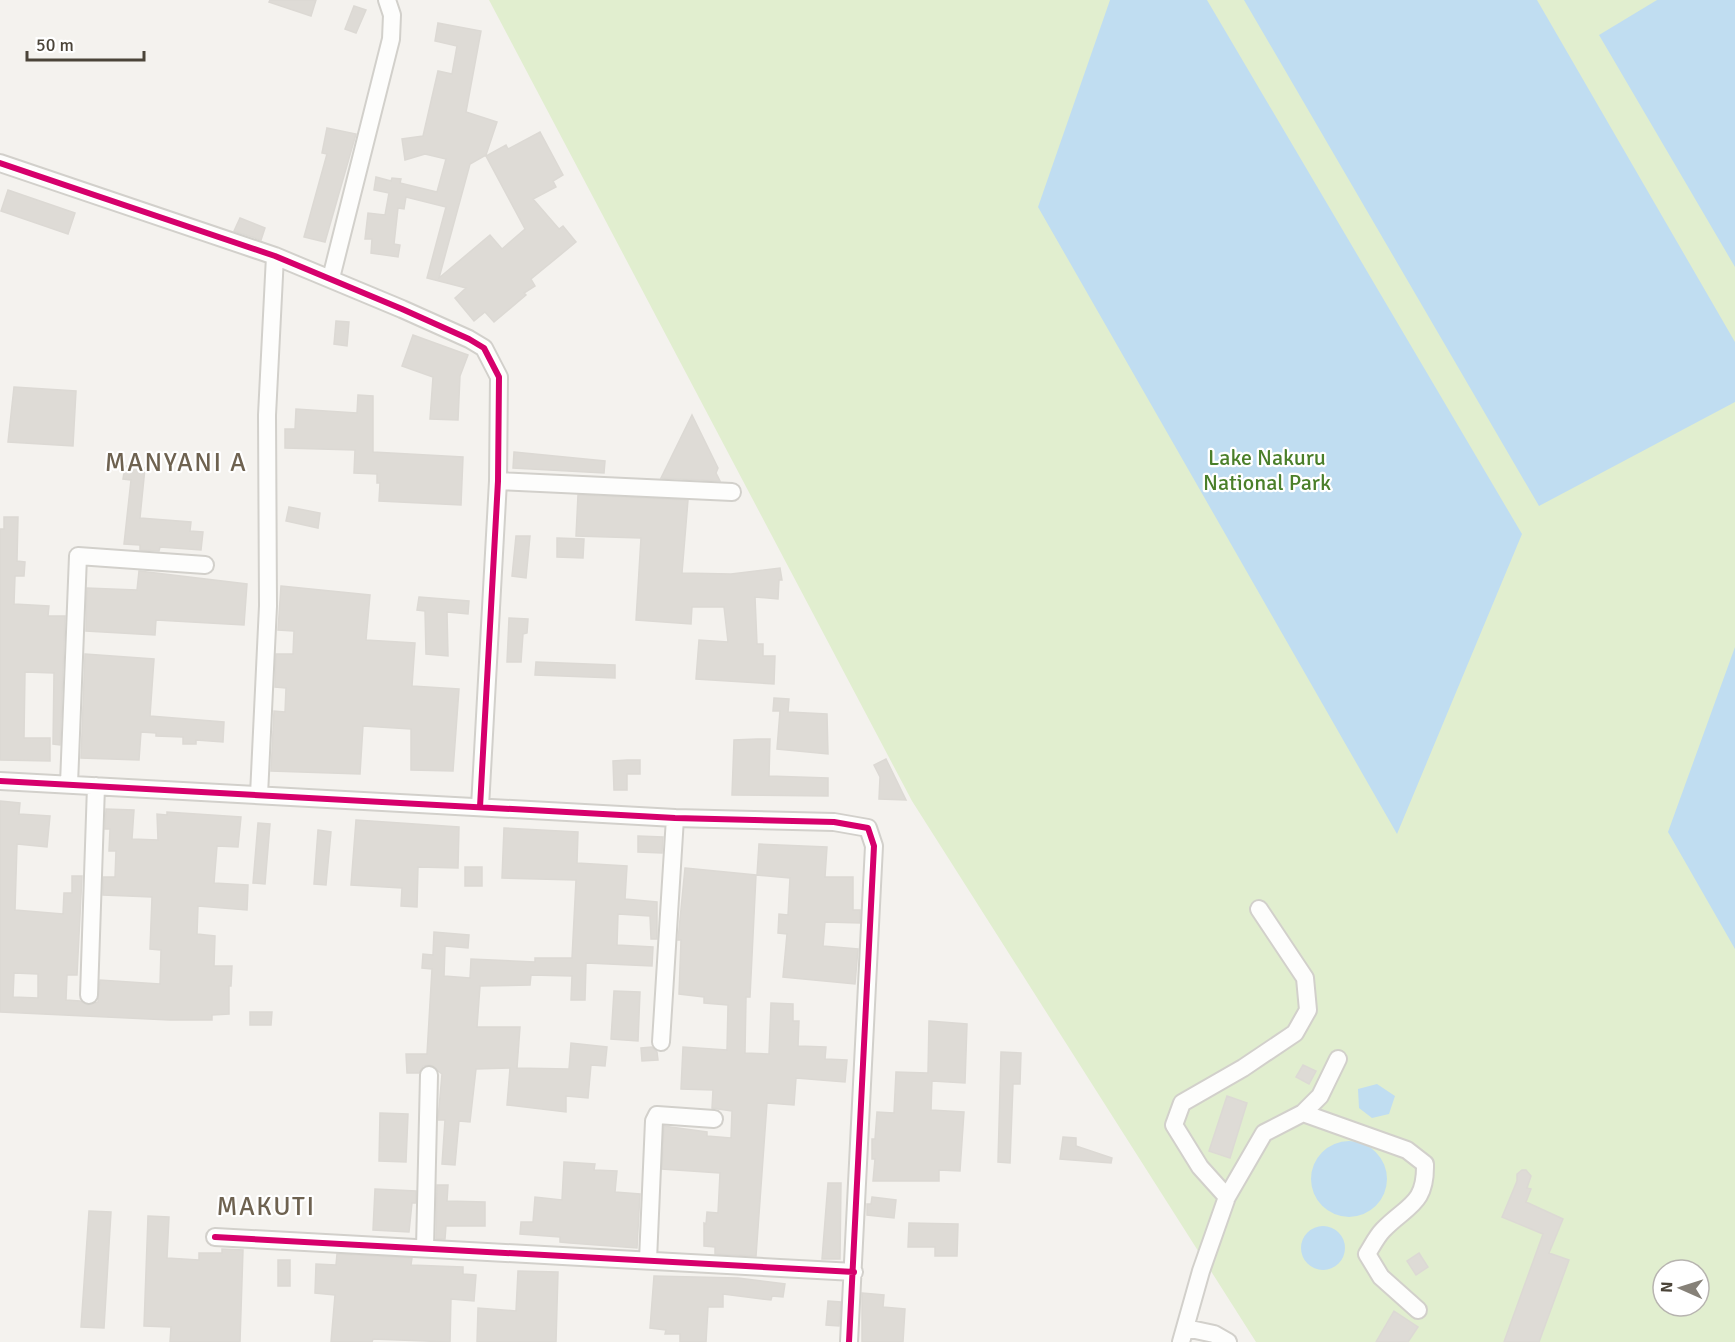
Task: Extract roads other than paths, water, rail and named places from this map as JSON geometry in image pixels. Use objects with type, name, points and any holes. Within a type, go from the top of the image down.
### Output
[{"type":"street","points":[[331,278],[391,39],[392,15],[387,0]]},
{"type":"street","points":[[0,163],[275,256],[331,278],[469,339],[484,348],[499,377],[498,481],[480,807]]},
{"type":"street","points":[[259,795],[268,606],[267,415],[275,256]]},
{"type":"street","points":[[498,481],[732,492]]},
{"type":"street","points":[[69,784],[78,556],[205,565]]},
{"type":"street","points":[[0,781],[675,818],[834,822],[868,828],[874,846],[849,1342]]},
{"type":"street","points":[[89,995],[96,786]]},
{"type":"street","points":[[661,1042],[675,818]]},
{"type":"street","points":[[1227,1197],[1200,1167],[1174,1125],[1182,1103],[1244,1068],[1295,1033],[1308,1010],[1305,978],[1259,909]]},
{"type":"street","points":[[1228,1342],[1214,1334],[1184,1335],[1201,1271],[1227,1197],[1263,1133],[1304,1113],[1320,1096],[1338,1059]]},
{"type":"street","points":[[425,1248],[429,1075]]},
{"type":"street","points":[[1304,1113],[1407,1150],[1425,1164],[1426,1183],[1412,1206],[1383,1230],[1367,1254],[1381,1277],[1418,1310]]},
{"type":"street","points":[[648,1260],[654,1121],[657,1115],[714,1119]]},
{"type":"street","points":[[215,1237],[854,1272]]},
{"type":"water","points":[[1110,0],[1207,0],[1522,534],[1397,834],[1038,207]]},
{"type":"water","points":[[1244,0],[1537,0],[1735,342],[1735,402],[1539,506]]},
{"type":"water","points":[[1657,0],[1735,0],[1735,267],[1599,35]]},
{"type":"water","points":[[1735,647],[1735,949],[1668,832]]},
{"type":"water","points":[[1377,1084],[1395,1096],[1389,1114],[1372,1118],[1359,1108],[1358,1089]]},
{"type":"water","points":[[1349,1141],[1363,1144],[1376,1152],[1384,1165],[1387,1179],[1384,1193],[1376,1206],[1363,1214],[1349,1217],[1335,1214],[1322,1206],[1314,1193],[1311,1179],[1314,1165],[1322,1152],[1335,1144]]},
{"type":"water","points":[[1323,1226],[1332,1227],[1339,1232],[1344,1239],[1344,1257],[1339,1264],[1332,1269],[1323,1270],[1314,1269],[1307,1264],[1302,1257],[1301,1248],[1302,1239],[1307,1232],[1314,1227]]},
{"type":"district","name":"MANYANI A","points":[[176,462]]},
{"type":"district","name":"MAKUTI","points":[[266,1206]]},
{"type":"park label","name":"Lake Nakuru National Park","points":[[1267,470]]}]
